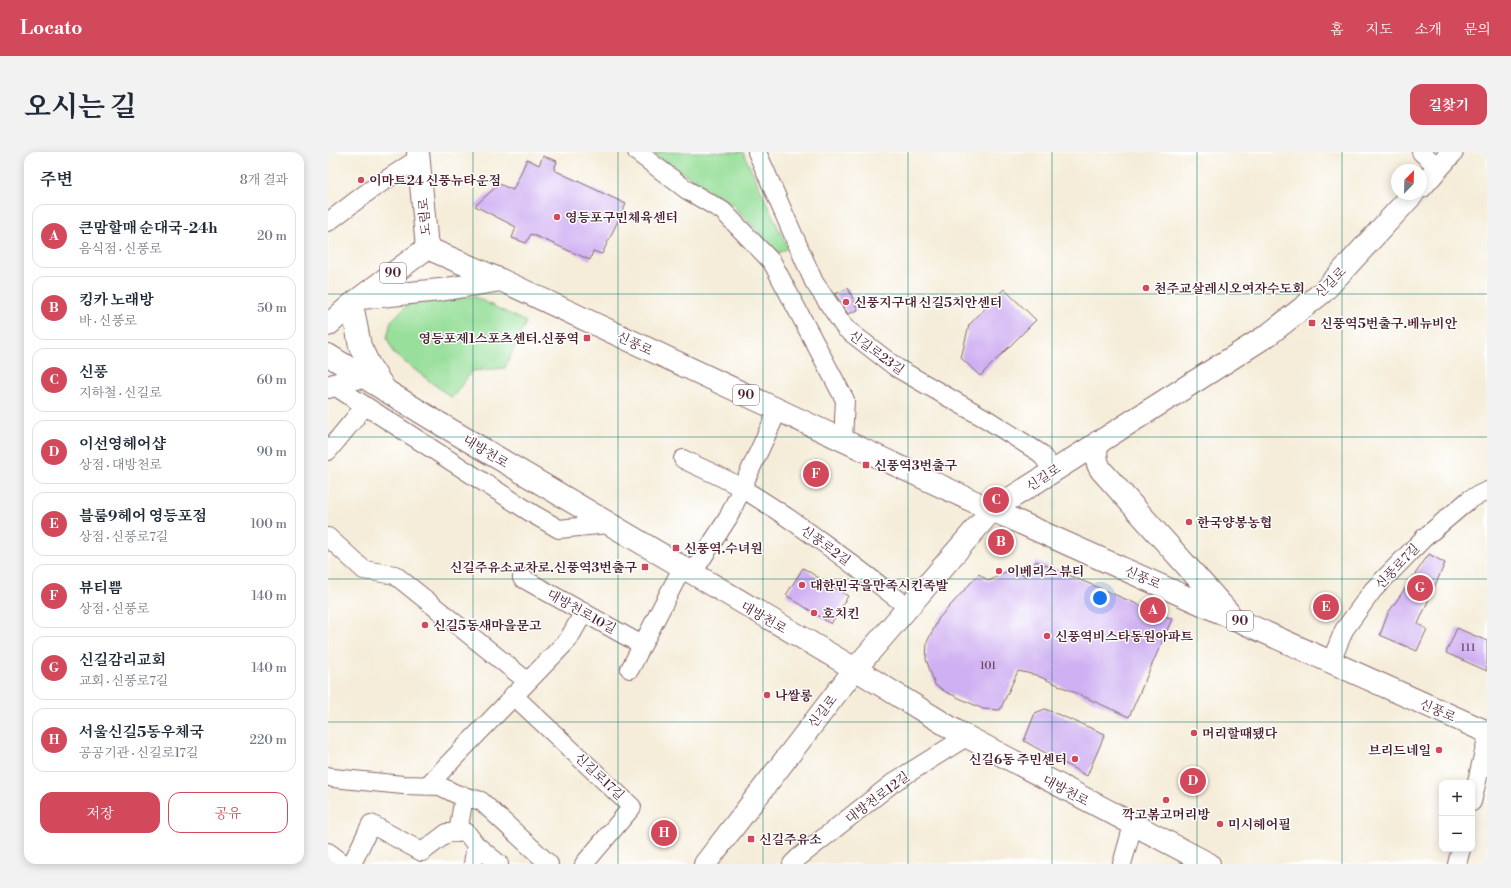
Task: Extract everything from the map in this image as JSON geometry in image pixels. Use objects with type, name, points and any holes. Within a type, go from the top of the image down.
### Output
[{"type":"main road","name":"도림로","points":[[328,325],[356,301],[426,248],[418,155]]},
{"type":"main road","points":[[1427,181],[1446,160]]},
{"type":"main road","name":"신길로","points":[[704,864],[855,670],[992,510],[1268,335],[1323,292],[1407,200]]},
{"type":"main road","name":"신풍로","points":[[426,248],[501,280],[992,510],[1487,732]]},
{"type":"main road","points":[[386,391],[369,365],[360,346],[356,301],[501,280]]},
{"type":"main road","name":"대방천로","points":[[328,355],[966,737],[1209,864]]},
{"type":"main road","points":[[330,386],[362,376]]},
{"type":"main road","points":[[1098,442],[1096,457],[1097,464],[1101,470],[1233,618]]},
{"type":"street","points":[[637,152],[687,190],[723,211],[772,262],[845,400],[843,440]]},
{"type":"street","name":"신길로23길","points":[[757,152],[814,282],[846,328],[897,368],[988,420],[1040,453],[1053,470]]},
{"type":"street","points":[[1421,152],[1446,160]]},
{"type":"street","name":"도림로","points":[[328,222],[418,155]]},
{"type":"street","points":[[330,386],[365,406],[533,514],[559,529],[608,524]]},
{"type":"street","points":[[328,451],[365,406]]},
{"type":"street","points":[[630,669],[642,645],[687,571],[728,518],[778,410]]},
{"type":"street","name":"신풍로2길","points":[[683,459],[741,488],[782,514],[858,568],[908,607]]},
{"type":"street","name":"신풍로7길","points":[[1331,662],[1344,630],[1373,590],[1424,538],[1470,499],[1487,491]]},
{"type":"street","points":[[328,537],[364,570],[395,576],[527,681]]},
{"type":"street","name":"대방천로10길","points":[[522,578],[642,645]]},
{"type":"street","points":[[427,786],[568,640],[584,612]]},
{"type":"street","name":"신길로17길","points":[[514,695],[632,807],[584,864]]},
{"type":"street","name":"대방천로12길","points":[[792,864],[894,782],[966,737]]},
{"type":"street","points":[[1475,789],[1487,739]]},
{"type":"street","points":[[328,776],[333,778],[403,785],[440,786],[481,801],[549,864]]},
{"type":"street","points":[[458,832],[464,796]]},
{"type":"street","points":[[352,864],[371,824],[421,858],[447,833],[466,832],[476,845],[499,864]]},
{"type":"street","points":[[1122,864],[1134,825]]},
{"type":"street","points":[[473,864],[476,845]]},
{"type":"street","points":[[328,852],[344,864]]},
{"type":"street","points":[[1457,864],[1460,852]]},
{"type":"green space","points":[[651,152],[743,152],[788,248],[778,253],[731,204]]},
{"type":"green space","points":[[439,295],[475,297],[526,322],[505,368],[472,371],[452,398],[394,354],[387,338],[391,321],[408,304]]},
{"type":"building","name":"영등포구민체육센터","points":[[543,156],[557,161],[554,170],[626,204],[602,254],[593,251],[590,260],[531,234],[526,243],[512,238],[516,227],[475,206],[499,184],[513,190],[527,159],[539,165]]},
{"type":"building","name":"신풍지구대 신길5치안센터","points":[[848,288],[858,310],[848,314],[835,294]]},
{"type":"building","points":[[1004,289],[1036,320],[980,376],[961,358],[969,325]]},
{"type":"building","points":[[1429,554],[1445,563],[1418,624],[1427,629],[1417,651],[1380,635],[1388,613]]},
{"type":"building","name":"신풍역비스타동원아파트","points":[[1036,561],[1172,619],[1129,717],[1036,675],[1018,671],[1000,710],[983,709],[946,692],[935,685],[926,659],[927,642],[939,618],[979,574],[989,581],[1007,571],[1013,571],[1026,576]]},
{"type":"building","points":[[803,568],[848,596],[831,624],[786,595]]},
{"type":"building","points":[[1457,628],[1487,641],[1487,671],[1446,653]]},
{"type":"building","name":"신길6동 주민센터","points":[[1045,709],[1105,734],[1087,776],[1024,741],[1035,713]]},
{"type":"place","name":"이마트24 신풍뉴타운점","points":[[361,180]]},
{"type":"place","name":"영등포구민체육센터","points":[[557,217]]},
{"type":"place","name":"천주교살레시오여자수도회","points":[[1146,288]]},
{"type":"place","name":"신풍지구대 신길5치안센터","points":[[846,302]]},
{"type":"place","name":"신풍역5번출구.베뉴비안","points":[[1312,323]]},
{"type":"place","name":"영등포제1스포츠센터.신풍역","points":[[587,338]]},
{"type":"place","name":"신풍역3번출구","points":[[866,465]]},
{"type":"place","name":"뷰티쁨","points":[[816,474]]},
{"type":"place","name":"신풍","points":[[996,500]]},
{"type":"place","name":"한국양봉농협","points":[[1189,522]]},
{"type":"place","name":"킹카 노래방","points":[[1001,542]]},
{"type":"place","name":"신풍역.수녀원","points":[[676,548]]},
{"type":"place","name":"신길주유소교차로.신풍역3번출구","points":[[645,567]]},
{"type":"place","name":"이베리스 뷰티","points":[[999,571]]},
{"type":"place","name":"대한민국을만족시킨족발","points":[[802,585]]},
{"type":"place","name":"신길감리교회","points":[[1420,588]]},
{"type":"place","name":"블룸9헤어 영등포점","points":[[1326,607]]},
{"type":"place","name":"큰맘할매 순대국-24h","points":[[1153,610]]},
{"type":"place","name":"호치킨","points":[[814,613]]},
{"type":"place","name":"신길5동새마을문고","points":[[425,625]]},
{"type":"place","name":"신풍역비스타동원아파트","points":[[1047,636]]},
{"type":"place","name":"나쌀롱","points":[[767,695]]},
{"type":"place","name":"머리할때됐다","points":[[1194,733]]},
{"type":"place","name":"브리드네일","points":[[1439,750]]},
{"type":"place","name":"신길6동 주민센터","points":[[1075,759]]},
{"type":"place","name":"이선영헤어샵","points":[[1193,781]]},
{"type":"place","name":"깍고볶고머리방","points":[[1166,800]]},
{"type":"place","name":"미시헤어필","points":[[1220,824]]},
{"type":"place","name":"서울신길5동우체국","points":[[664,833]]},
{"type":"place","name":"신길주유소","points":[[751,839]]}]
